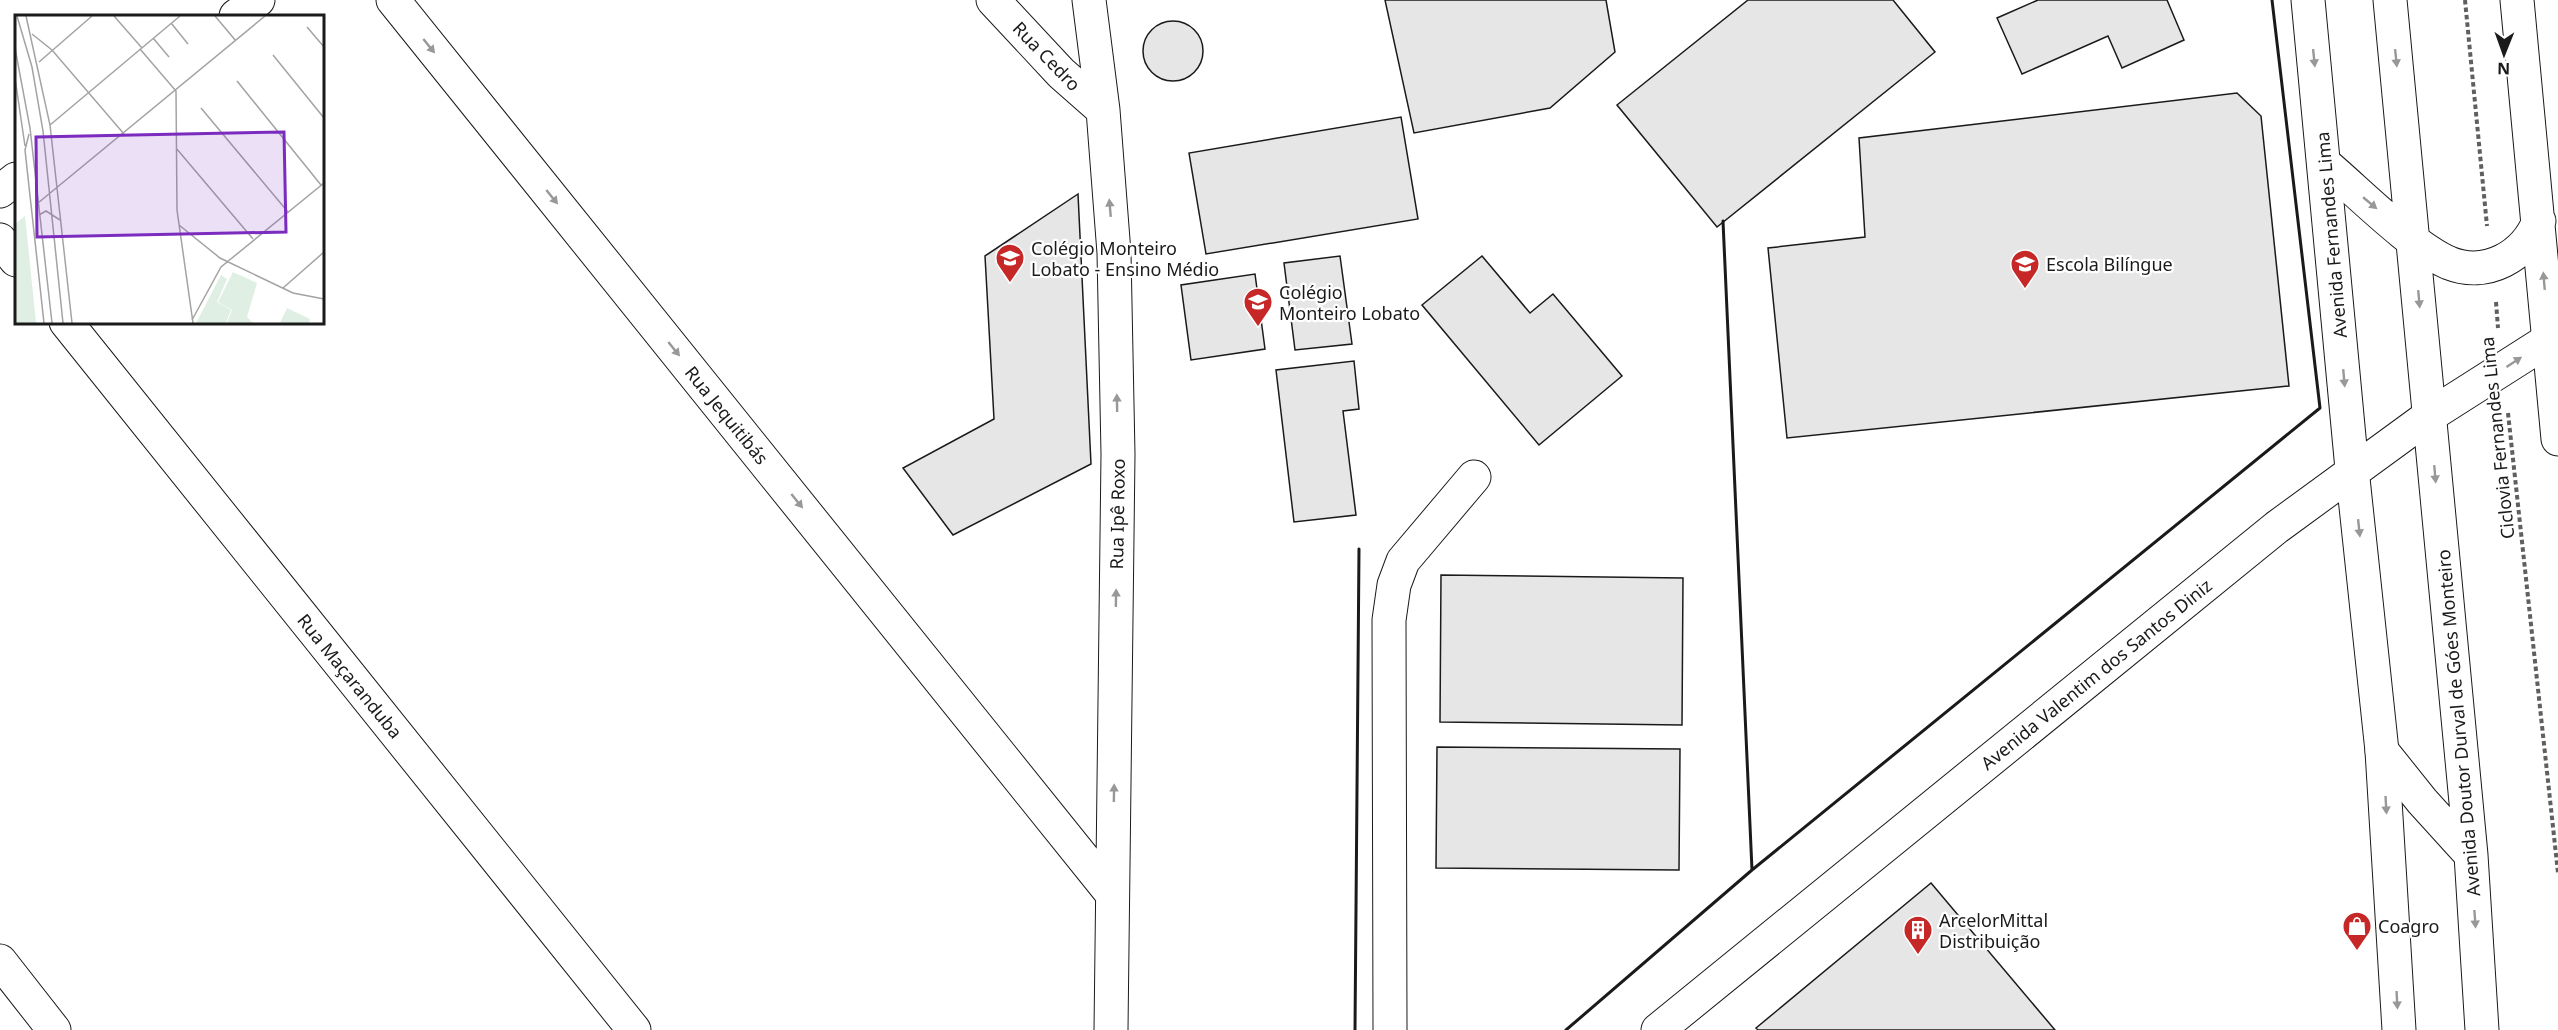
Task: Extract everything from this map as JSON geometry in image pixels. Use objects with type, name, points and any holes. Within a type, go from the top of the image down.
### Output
[{"type":"main road","points":[[237,15],[258,0]]},
{"type":"main road","name":"Rua Jequitibás","points":[[393,0],[1112,894]]},
{"type":"main road","name":"Rua Cedro","points":[[993,0],[1060,73],[1102,110]]},
{"type":"main road","name":"Rua Ipê Roxo","points":[[1089,0],[1102,110],[1114,254],[1117,442],[1111,1030]]},
{"type":"main road","name":"Avenida Fernandes Lima","points":[[2308,0],[2326,165],[2352,470]]},
{"type":"main road","points":[[2390,0],[2430,416]]},
{"type":"main road","points":[[2517,0],[2558,439]]},
{"type":"main road","points":[[2326,165],[2414,240],[2448,262],[2461,266],[2492,266],[2520,250],[2534,233],[2539,221]]},
{"type":"main road","points":[[0,191],[15,180]]},
{"type":"main road","points":[[0,240],[15,259]]},
{"type":"main road","name":"Rua Maçaranduba","points":[[68,324],[634,1030]]},
{"type":"main road","name":"Avenida Valentim dos Santos Diniz","points":[[1658,1030],[2268,534],[2352,470],[2430,416],[2550,339]]},
{"type":"main road","name":"Avenida Doutor Durval de Góes Monteiro","points":[[2430,416],[2471,855],[2482,1030]]},
{"type":"main road","points":[[2352,470],[2382,751],[2398,1030]]},
{"type":"main road","points":[[1390,1030],[1389,620],[1394,585],[1403,561],[1474,477]]},
{"type":"main road","points":[[2382,751],[2422,801],[2471,855]]},
{"type":"main road","points":[[1062,830],[1113,827]]},
{"type":"main road","points":[[0,962],[54,1030]]},
{"type":"path","name":"Ciclovia Fernandes Lima","points":[[2465,0],[2558,873]]},
{"type":"building","points":[[1385,0],[1606,0],[1615,52],[1550,108],[1414,133]]},
{"type":"building","points":[[1748,0],[1893,0],[1935,52],[1717,227],[1617,105]]},
{"type":"building","points":[[2038,0],[2167,0],[2184,40],[2122,68],[2108,36],[2022,74],[1997,18]]},
{"type":"building","points":[[1167,21],[1179,21],[1190,26],[1198,34],[1203,51],[1201,63],[1190,76],[1179,81],[1167,81],[1156,76],[1148,68],[1143,57],[1143,45],[1148,34],[1156,26]]},
{"type":"building","name":"Escola Bilíngue","points":[[2237,93],[2261,116],[2289,386],[1787,438],[1768,248],[1865,237],[1859,138]]},
{"type":"building","points":[[1401,117],[1418,219],[1206,254],[1189,153]]},
{"type":"building","points":[[1078,194],[1091,464],[953,535],[903,468],[994,419],[985,256]]},
{"type":"building","points":[[1340,256],[1352,344],[1295,350],[1284,263]]},
{"type":"building","points":[[1482,256],[1530,313],[1553,294],[1622,376],[1539,445],[1422,305]]},
{"type":"building","points":[[1255,274],[1265,349],[1191,360],[1181,285]]},
{"type":"building","points":[[1354,361],[1359,409],[1343,411],[1356,515],[1294,522],[1276,370]]},
{"type":"building","points":[[1441,575],[1683,578],[1682,725],[1440,722]]},
{"type":"building","points":[[1437,747],[1680,749],[1679,870],[1436,868]]},
{"type":"building","name":"ArcelorMittal Distribuição","points":[[1931,883],[2055,1030],[1758,1030],[1756,1028]]},
{"type":"wall","points":[[1723,221],[1752,870],[2320,408],[2272,0]]},
{"type":"wall","points":[[1355,1030],[1359,549]]},
{"type":"wall","points":[[1566,1030],[1752,870]]},
{"type":"place","name":"Colégio Monteiro Lobato - Ensino Médio","points":[[1010,284]]},
{"type":"place","name":"Escola Bilíngue","points":[[2025,290]]},
{"type":"place","name":"Colégio Monteiro Lobato","points":[[1258,328]]},
{"type":"place","name":"Coagro","points":[[2357,952]]},
{"type":"place","name":"ArcelorMittal Distribuição","points":[[1918,956]]}]
